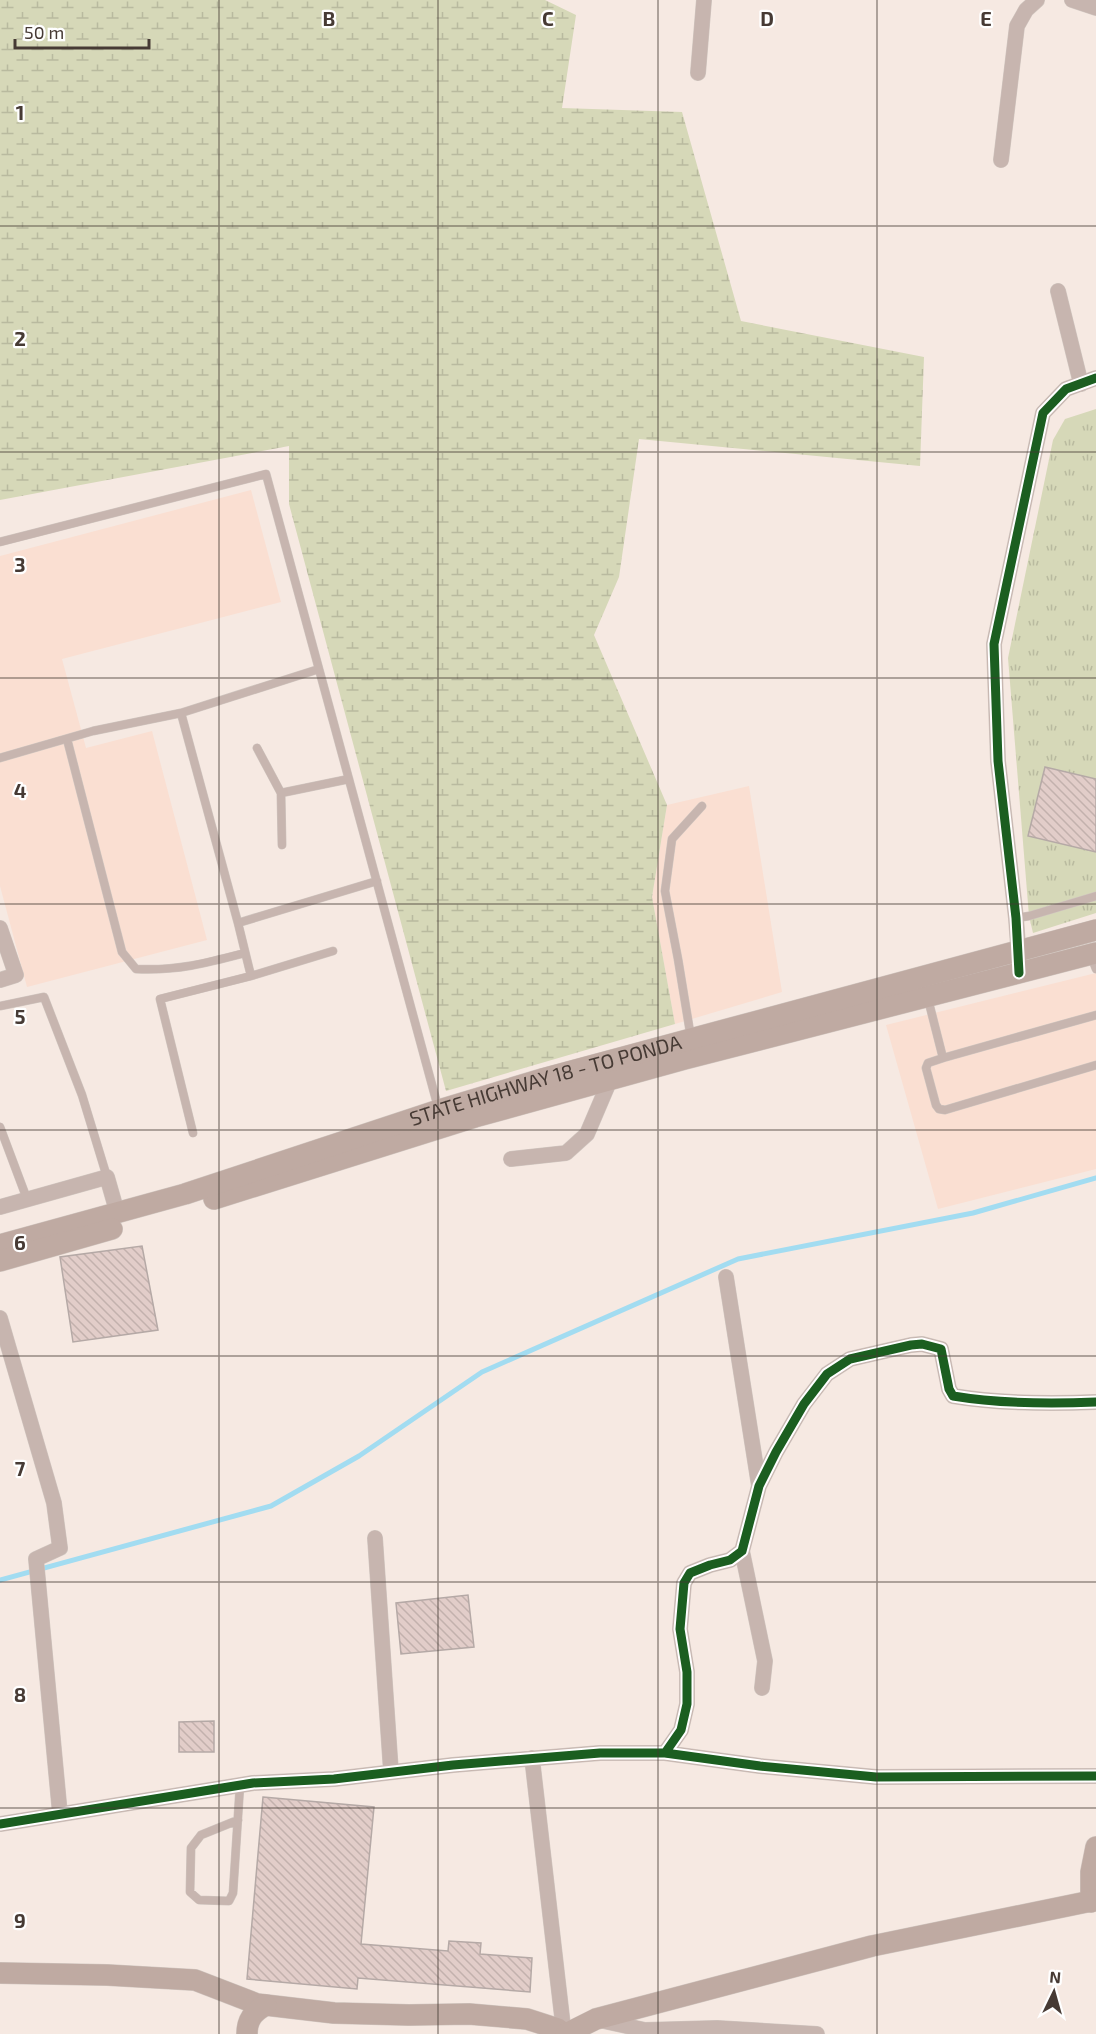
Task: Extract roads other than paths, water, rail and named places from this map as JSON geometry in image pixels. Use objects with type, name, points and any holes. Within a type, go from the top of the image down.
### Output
[{"type":"main road","name":"STATE HIGHWAY 18 - TO PONDA","points":[[0,1261],[288,1177],[542,1079],[1096,930]]},
{"type":"main road","name":"STATE HIGHWAY 18 - TO PONDA","points":[[0,1245],[185,1194],[441,1118],[610,1080],[1019,973],[1094,959]]},
{"type":"main road","points":[[0,1973],[107,1975],[195,1980],[257,2004],[334,2013],[469,2014],[526,2019],[558,2029],[565,2034],[596,2019],[872,1946],[1094,1901],[1091,1872],[1096,1847]]},
{"type":"main road","points":[[247,2034],[250,2018],[266,2005]]},
{"type":"street","points":[[698,74],[704,0]]},
{"type":"street","points":[[1001,160],[1017,26],[1026,10],[1038,0]]},
{"type":"street","points":[[1072,0],[1096,8]]},
{"type":"street","points":[[1059,291],[1081,384]]},
{"type":"street","points":[[1019,973],[1016,918],[998,761],[994,644],[1043,413],[1066,389],[1096,378]]},
{"type":"street","points":[[0,928],[16,975],[0,980]]},
{"type":"street","points":[[511,1159],[566,1154],[587,1134],[610,1080]]},
{"type":"street","points":[[0,1207],[107,1177],[117,1212]]},
{"type":"street","points":[[726,1277],[759,1486]]},
{"type":"street","points":[[0,1318],[54,1503],[60,1548],[36,1559],[60,1814]]},
{"type":"street","points":[[762,1688],[765,1661],[742,1551],[759,1486],[804,1404],[827,1374],[850,1359],[894,1347],[922,1344],[941,1349],[949,1389],[953,1396],[1055,1404],[1096,1402]]},
{"type":"street","points":[[375,1538],[392,1772]]},
{"type":"street","points":[[665,1753],[681,1730],[687,1704],[687,1672],[680,1629],[684,1583],[690,1573],[730,1560],[742,1551]]},
{"type":"street","points":[[0,1824],[240,1785],[334,1779],[600,1753],[665,1753],[760,1766],[876,1777],[1096,1776]]},
{"type":"street","points":[[531,1758],[565,2034]]},
{"type":"street","points":[[596,2019],[645,2030],[717,2028],[817,2034]]},
{"type":"lane","points":[[0,542],[266,474],[441,1118]]},
{"type":"lane","points":[[0,758],[93,731],[181,713],[319,669]]},
{"type":"lane","points":[[181,713],[251,976]]},
{"type":"lane","points":[[67,739],[122,952],[136,969],[155,970],[196,966],[245,953]]},
{"type":"lane","points":[[256,748],[281,794],[282,845]]},
{"type":"lane","points":[[281,794],[349,778]]},
{"type":"lane","points":[[691,1040],[665,891],[672,839],[702,806]]},
{"type":"lane","points":[[238,923],[377,881]]},
{"type":"lane","points":[[1016,918],[1096,896]]},
{"type":"lane","points":[[193,1133],[160,999],[251,976],[333,951]]},
{"type":"lane","points":[[927,997],[943,1058]]},
{"type":"lane","points":[[0,1006],[44,998],[82,1095],[107,1177]]},
{"type":"lane","points":[[1096,1015],[943,1058],[928,1063],[926,1068],[939,1109],[945,1110],[1096,1065]]},
{"type":"lane","points":[[0,1127],[27,1199]]},
{"type":"lane","points":[[238,1820],[201,1835],[191,1848],[190,1892],[199,1900],[229,1901],[233,1893],[238,1820],[240,1785]]},
{"type":"waterway","points":[[0,1580],[271,1506],[359,1456],[482,1372],[738,1259],[973,1213],[1096,1178]]}]
